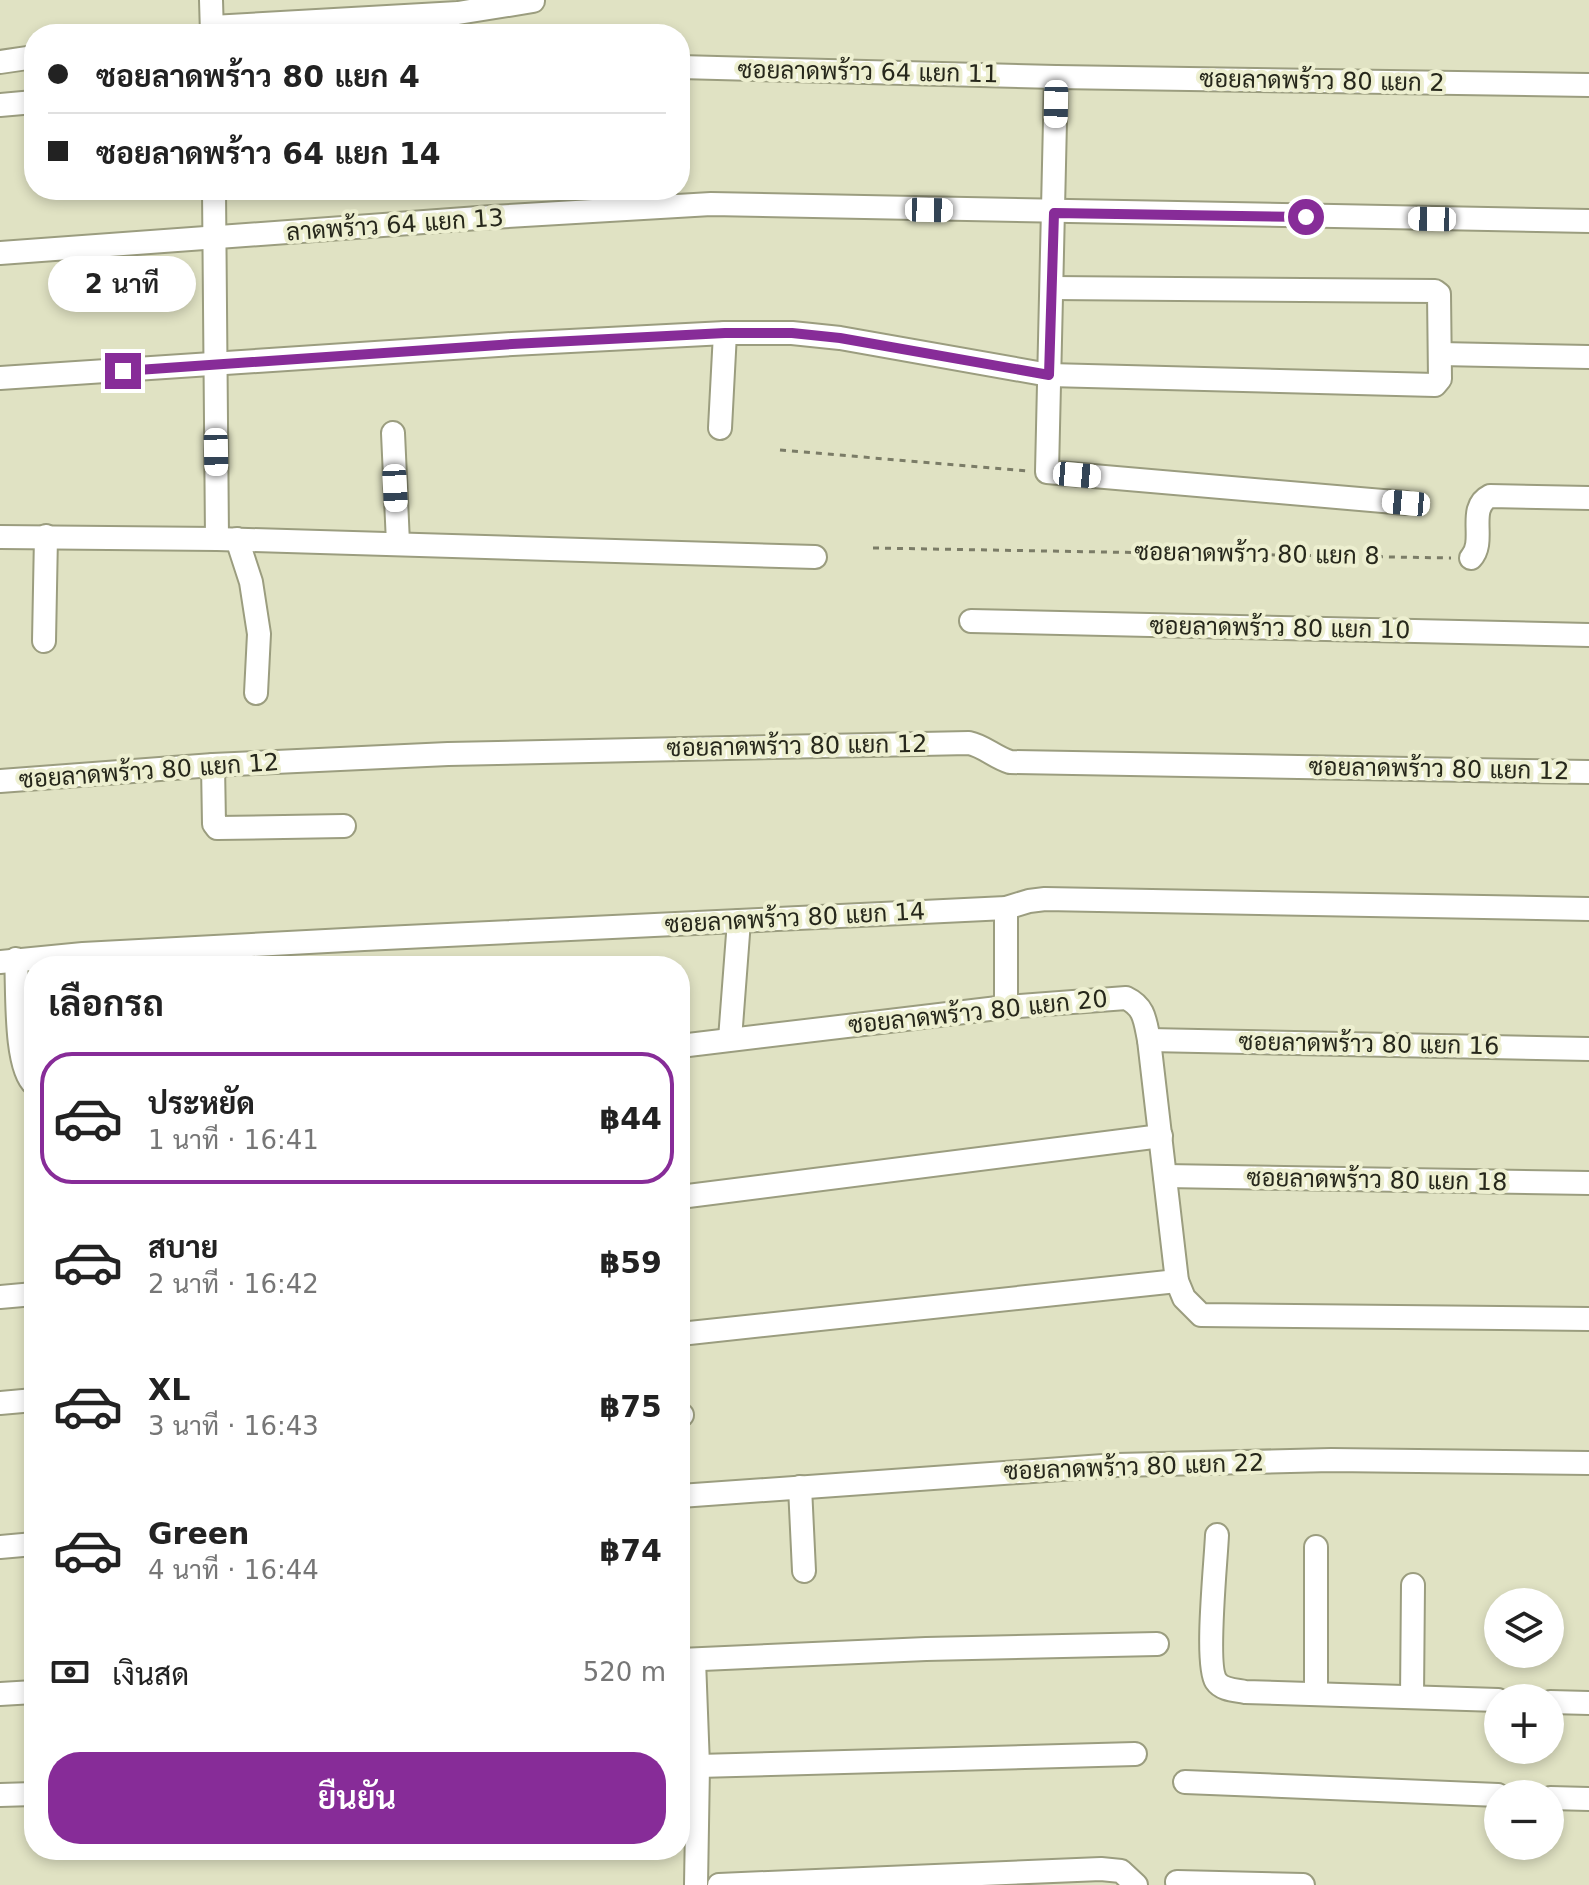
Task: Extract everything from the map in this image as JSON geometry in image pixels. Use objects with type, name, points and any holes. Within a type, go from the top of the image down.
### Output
[{"type":"street","points":[[211,0],[212,24]]},
{"type":"street","points":[[308,24],[458,13],[533,1]]},
{"type":"street","points":[[0,62],[24,58]]},
{"type":"street","name":"ซอยลาดพร้าว 64 แยก 11","points":[[690,67],[1056,77]]},
{"type":"street","points":[[1056,77],[1047,472],[1406,503]]},
{"type":"street","name":"ซอยลาดพร้าว 80 แยก 2","points":[[1056,77],[1589,85]]},
{"type":"street","points":[[0,105],[24,103]]},
{"type":"street","points":[[214,200],[215,365],[227,539],[251,582],[259,634],[256,693]]},
{"type":"street","name":"ลาดพร้าว 64 แยก 13","points":[[0,253],[711,204],[1589,221]]},
{"type":"street","points":[[0,378],[512,344],[725,333],[792,333],[840,338],[1049,375],[1435,385],[1440,379],[1439,294],[1430,290],[1052,288]]},
{"type":"street","points":[[720,428],[725,333]]},
{"type":"street","points":[[1440,354],[1589,357]]},
{"type":"street","points":[[393,433],[398,543]]},
{"type":"street","points":[[1471,558],[1478,549],[1478,506],[1490,496],[1589,498]]},
{"type":"street","points":[[44,641],[46,536]]},
{"type":"street","points":[[0,537],[398,543],[815,557]]},
{"type":"street","name":"ซอยลาดพร้าว 80 แยก 10","points":[[971,621],[1589,635]]},
{"type":"street","name":"ซอยลาดพร้าว 80 แยก 12","points":[[0,781],[213,765],[448,754],[969,743],[980,745],[999,759],[1010,762],[1589,772]]},
{"type":"street","points":[[213,765],[214,824],[217,828],[344,826]]},
{"type":"street","name":"ซอยลาดพร้าว 80 แยก 14","points":[[151,956],[1006,908],[1045,899],[1589,909]]},
{"type":"street","points":[[1006,908],[1006,1007]]},
{"type":"street","points":[[730,1039],[739,921]]},
{"type":"street","points":[[8,960],[24,1065]]},
{"type":"street","name":"ซอยลาดพร้าว 80 แยก 20","points":[[690,1045],[1006,1007],[1126,998],[1137,1003],[1143,1011],[1149,1040],[1177,1281],[1184,1298],[1201,1315],[1589,1319]]},
{"type":"street","name":"ซอยลาดพร้าว 80 แยก 16","points":[[1149,1040],[1589,1049]]},
{"type":"street","points":[[690,1196],[1161,1136]]},
{"type":"street","name":"ซอยลาดพร้าว 80 แยก 18","points":[[1165,1176],[1589,1183]]},
{"type":"street","points":[[690,1333],[1177,1281]]},
{"type":"street","points":[[0,1297],[24,1295]]},
{"type":"street","points":[[0,1403],[24,1401]]},
{"type":"street","name":"ซอยลาดพร้าว 80 แยก 22","points":[[690,1495],[1117,1465],[1331,1460],[1589,1463]]},
{"type":"street","points":[[800,1487],[804,1571]]},
{"type":"street","points":[[1217,1535],[1212,1660],[1216,1681],[1225,1688],[1245,1692],[1484,1700]]},
{"type":"street","points":[[0,1547],[24,1545]]},
{"type":"street","points":[[1316,1547],[1316,1693]]},
{"type":"street","points":[[1412,1697],[1413,1585]]},
{"type":"street","points":[[690,1660],[926,1649],[1157,1644]]},
{"type":"street","points":[[690,1689],[698,1766],[696,1885]]},
{"type":"street","points":[[0,1694],[24,1693]]},
{"type":"street","points":[[1564,1702],[1589,1703]]},
{"type":"street","points":[[698,1766],[1135,1754]]},
{"type":"street","points":[[1185,1782],[1484,1794]]},
{"type":"street","points":[[0,1795],[24,1794]]},
{"type":"street","points":[[1564,1798],[1589,1799]]},
{"type":"street","points":[[719,1885],[1101,1869],[1121,1871],[1136,1885]]},
{"type":"street","points":[[1177,1882],[1303,1885]]},
{"type":"path","points":[[780,450],[1047,472]]},
{"type":"path","name":"ซอยลาดพร้าว 80 แยก 8","points":[[873,548],[1471,558]]},
{"type":"route","points":[[123,371],[512,344],[725,333],[792,333],[840,338],[1049,375],[1054,213],[1306,217]]}]
